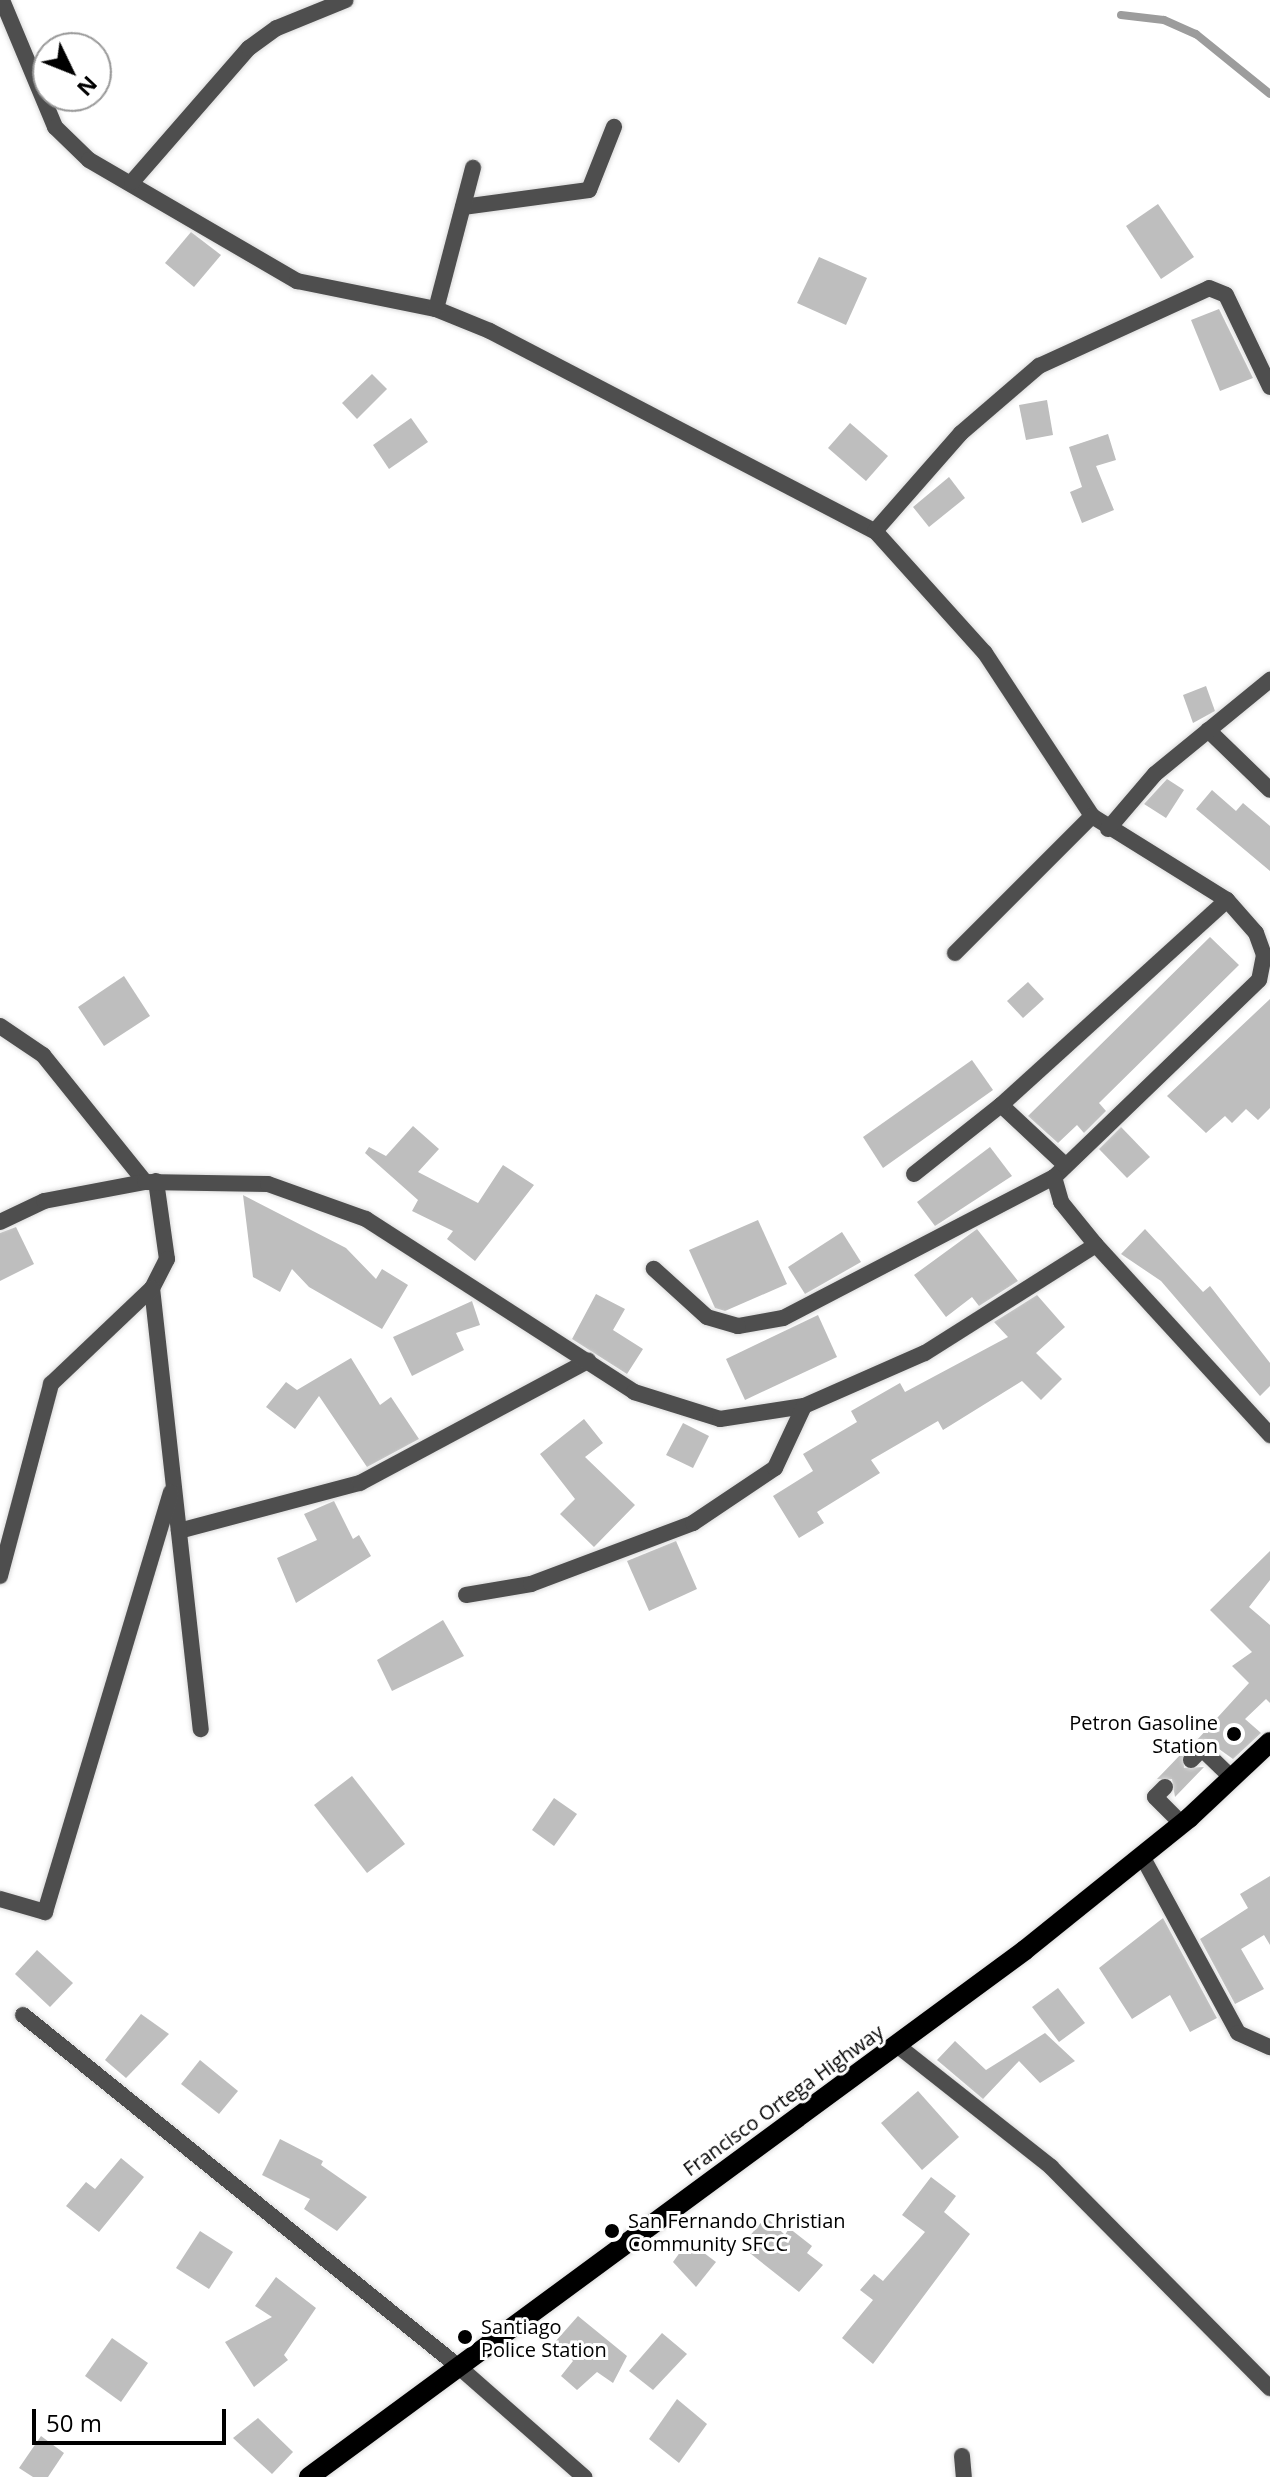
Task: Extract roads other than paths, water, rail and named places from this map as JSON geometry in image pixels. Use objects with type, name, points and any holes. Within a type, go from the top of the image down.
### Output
[{"type":"main road","name":"Francisco Ortega Highway","points":[[309,2477],[898,2046],[1182,1824],[1270,1742]]},
{"type":"street","points":[[2,0],[55,127],[89,160],[132,182],[297,281],[436,309],[490,331],[875,531],[985,653],[1092,816],[1108,829],[1227,900],[1256,933],[1264,955],[1259,980],[1059,1170],[783,1318],[738,1326],[707,1317],[654,1269]]},
{"type":"street","points":[[132,182],[249,48],[277,28],[346,0]]},
{"type":"street","points":[[463,207],[589,190],[614,127]]},
{"type":"street","points":[[436,309],[473,168]]},
{"type":"street","points":[[875,531],[961,433],[1039,366],[1209,288],[1226,295],[1270,387]]},
{"type":"street","points":[[1108,829],[1155,774],[1270,680]]},
{"type":"street","points":[[1208,730],[1270,790]]},
{"type":"street","points":[[955,953],[1092,816]]},
{"type":"street","points":[[914,1174],[1001,1105],[1227,900]]},
{"type":"street","points":[[0,1026],[43,1055],[150,1182],[167,1259],[152,1288],[51,1384],[3,1553],[0,1576]]},
{"type":"street","points":[[1001,1105],[1059,1170],[1061,1202],[1096,1245],[1270,1435]]},
{"type":"street","points":[[0,1222],[44,1201],[150,1182],[268,1184],[366,1219],[634,1392],[720,1419],[804,1406],[925,1353],[1096,1245]]},
{"type":"street","points":[[152,1288],[201,1729]]},
{"type":"street","points":[[179,1531],[360,1483],[588,1361]]},
{"type":"street","points":[[466,1595],[531,1584],[693,1523],[775,1468],[804,1406]]},
{"type":"street","points":[[0,1899],[45,1912],[174,1483]]},
{"type":"street","points":[[1191,1760],[1202,1749],[1232,1778]]},
{"type":"street","points":[[1165,1787],[1155,1797],[1182,1824]]},
{"type":"street","points":[[1142,1856],[1238,2033],[1270,2047]]},
{"type":"street","points":[[23,2015],[459,2367],[584,2477]]},
{"type":"street","points":[[898,2046],[1051,2167],[1270,2388]]},
{"type":"street","points":[[962,2456],[964,2477]]},
{"type":"waterway","points":[[1121,15],[1164,20],[1196,34],[1270,94]]},
{"type":"place","name":"Petron Gasoline Station","points":[[1234,1734]]},
{"type":"place","name":"San Fernando Christian Community SFCC","points":[[612,2231]]},
{"type":"place","name":"Santiago Police Station","points":[[465,2337]]}]
